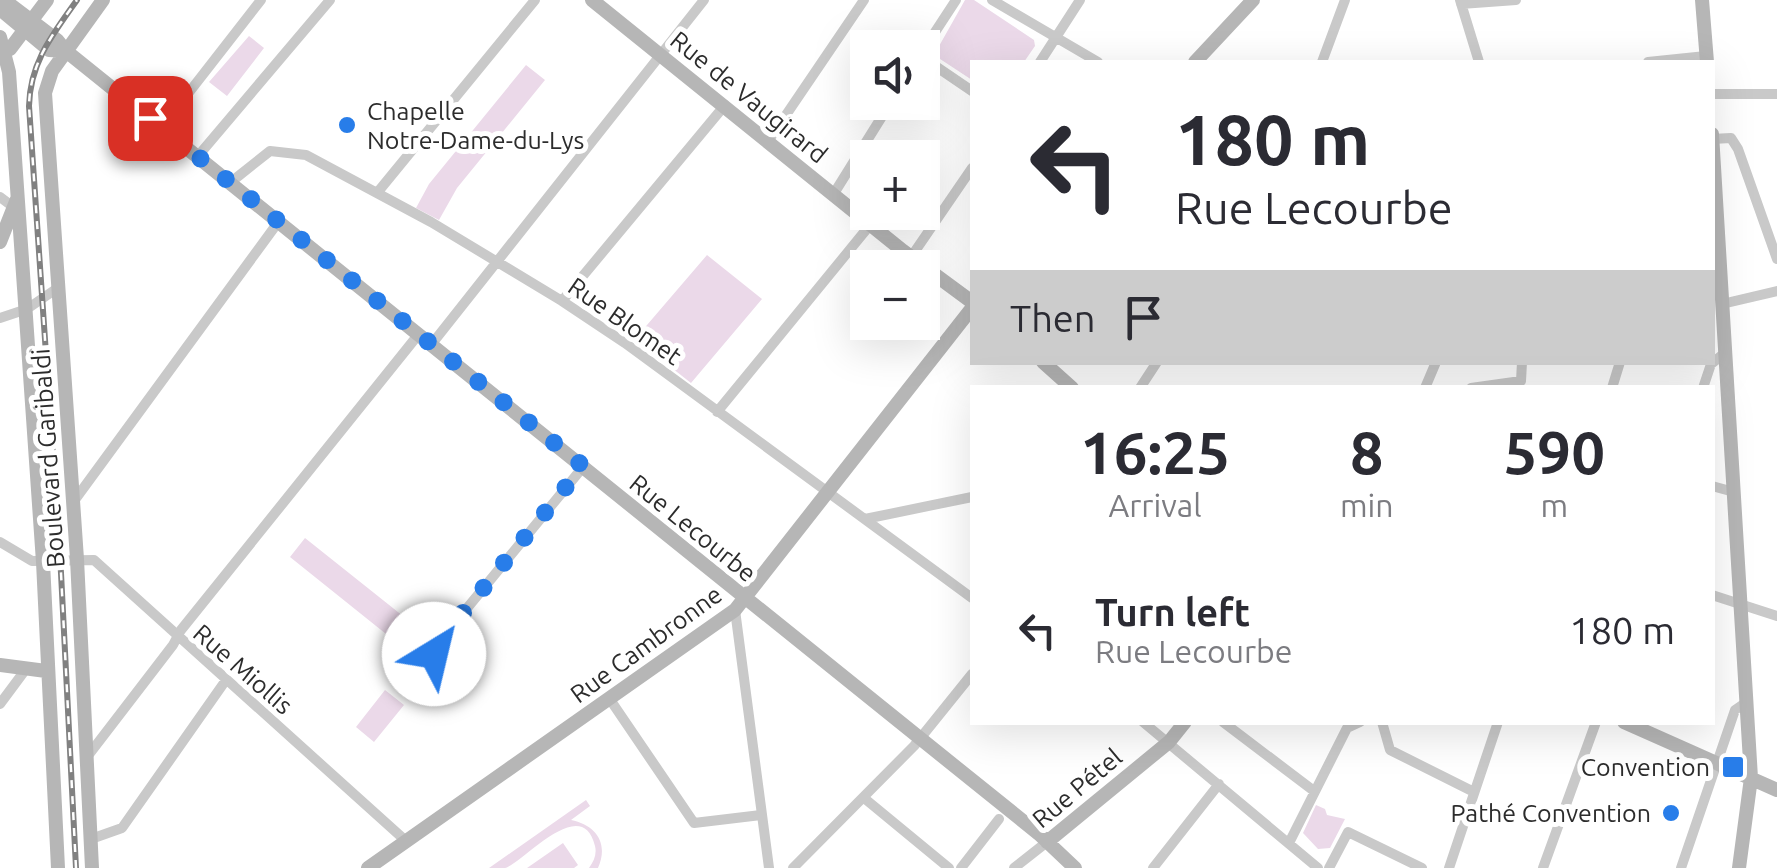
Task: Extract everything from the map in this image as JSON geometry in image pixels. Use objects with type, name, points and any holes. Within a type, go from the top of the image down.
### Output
[{"type":"main road","points":[[4,0],[29,26]]},
{"type":"main road","name":"Boulevard Garibaldi","points":[[48,0],[10,49],[1,47],[8,72],[10,200],[26,309],[58,868]]},
{"type":"main road","name":"Boulevard Garibaldi","points":[[92,868],[74,502],[46,93],[50,74],[103,0]]},
{"type":"main road","name":"Rue de Vaugirard","points":[[592,0],[850,209]]},
{"type":"main road","points":[[1197,60],[1253,0]]},
{"type":"main road","points":[[1702,0],[1707,59]]},
{"type":"main road","points":[[0,9],[66,52]]},
{"type":"main road","name":"Rue Lecourbe","points":[[29,26],[44,46],[66,52],[231,182],[583,466],[740,604],[920,739],[1074,868]]},
{"type":"main road","points":[[1715,174],[1751,778],[1739,868]]},
{"type":"main road","points":[[0,242],[10,200]]},
{"type":"main road","name":"Rue de Vaugirard","points":[[876,230],[902,250]]},
{"type":"main road","name":"Rue de Vaugirard","points":[[940,280],[970,303]]},
{"type":"main road","name":"Rue Cambronne","points":[[368,868],[740,604],[970,308]]},
{"type":"main road","points":[[1046,365],[1069,385]]},
{"type":"main road","points":[[0,666],[46,671]]},
{"type":"main road","name":"Rue Pétel","points":[[1047,842],[1169,742],[1183,725]]},
{"type":"main road","points":[[1634,725],[1777,790]]},
{"type":"street","points":[[162,127],[262,0]]},
{"type":"street","points":[[198,156],[330,0]]},
{"type":"street","points":[[377,193],[535,0]]},
{"type":"street","points":[[87,757],[177,638],[424,340],[498,262],[704,0]]},
{"type":"street","points":[[769,140],[864,0]]},
{"type":"street","points":[[937,30],[956,0]]},
{"type":"street","points":[[992,0],[1094,60]]},
{"type":"street","points":[[1041,60],[1080,0]]},
{"type":"street","points":[[1323,60],[1345,0]]},
{"type":"street","points":[[1478,60],[1460,2],[1516,0]]},
{"type":"street","points":[[940,68],[970,90]]},
{"type":"street","points":[[1715,94],[1777,94]]},
{"type":"street","points":[[562,301],[725,104]]},
{"type":"street","points":[[833,195],[880,120]]},
{"type":"street","points":[[1715,137],[1731,138],[1738,149],[1777,259]]},
{"type":"street","name":"Rue Blomet","points":[[231,182],[270,151],[306,155],[377,193],[562,301],[970,597]]},
{"type":"street","points":[[916,250],[970,171]]},
{"type":"street","points":[[74,502],[279,221]]},
{"type":"street","points":[[717,412],[866,230]]},
{"type":"street","points":[[0,318],[26,309],[59,287]]},
{"type":"street","points":[[1722,304],[1777,291]]},
{"type":"street","points":[[1715,361],[1726,352]]},
{"type":"street","points":[[436,646],[583,466]]},
{"type":"street","points":[[1715,487],[1734,492]]},
{"type":"street","points":[[865,519],[970,497]]},
{"type":"street","points":[[0,542],[27,560],[77,559]]},
{"type":"street","name":"Rue Miollis","points":[[77,559],[94,560],[406,840]]},
{"type":"street","points":[[1715,596],[1777,616]]},
{"type":"street","points":[[740,604],[768,868]]},
{"type":"street","points":[[0,704],[26,668]]},
{"type":"street","points":[[793,868],[920,739],[970,676]]},
{"type":"street","points":[[91,838],[122,828],[226,680]]},
{"type":"street","points":[[609,698],[694,823],[761,815]]},
{"type":"street","points":[[1682,868],[1735,710],[1748,701]]},
{"type":"street","points":[[1147,725],[1318,868]]},
{"type":"street","points":[[1227,725],[1314,791]]},
{"type":"street","points":[[1289,843],[1342,725]]},
{"type":"street","points":[[1383,725],[1390,750],[1474,792]]},
{"type":"street","points":[[1449,868],[1497,725]]},
{"type":"street","points":[[1543,868],[1595,725]]},
{"type":"street","points":[[1154,868],[1219,784]]},
{"type":"street","points":[[864,798],[949,868]]},
{"type":"street","points":[[962,868],[999,819]]},
{"type":"street","points":[[1329,868],[1348,832],[1422,868]]},
{"type":"street","name":"Rue Pétel","points":[[1014,868],[1047,842]]},
{"type":"shaded area","points":[[965,0],[974,0],[1034,40],[1035,46],[1025,60],[970,60],[970,79],[940,59],[940,44]]},
{"type":"shaded area","points":[[249,36],[264,48],[227,96],[209,82]]},
{"type":"shaded area","points":[[526,65],[545,80],[457,188],[439,220],[416,208],[429,184]]},
{"type":"shaded area","points":[[707,255],[762,299],[691,383],[635,339]]},
{"type":"shaded area","points":[[305,538],[413,624],[406,634],[415,641],[411,654],[290,557]]},
{"type":"shaded area","points":[[385,690],[404,705],[374,742],[356,727]]},
{"type":"shaded area","points":[[586,800],[590,806],[571,820],[598,836],[602,851],[598,868],[589,868],[595,846],[588,831],[578,826],[552,835],[505,868],[489,868]]},
{"type":"shaded area","points":[[1316,805],[1325,809],[1327,815],[1345,819],[1330,848],[1318,849],[1303,833]]},
{"type":"shaded area","points":[[563,843],[578,865],[574,868],[527,868]]},
{"type":"railway","points":[[76,868],[61,573],[29,106],[38,62],[77,0]]},
{"type":"place","name":"Chapelle Notre-Dame-du-Lys","points":[[347,125]]},
{"type":"place","name":"Convention","points":[[1733,767]]},
{"type":"place","name":"Pathé Convention","points":[[1671,813]]},
{"type":"route","points":[[150,118],[583,466],[436,646],[434,654]]}]
